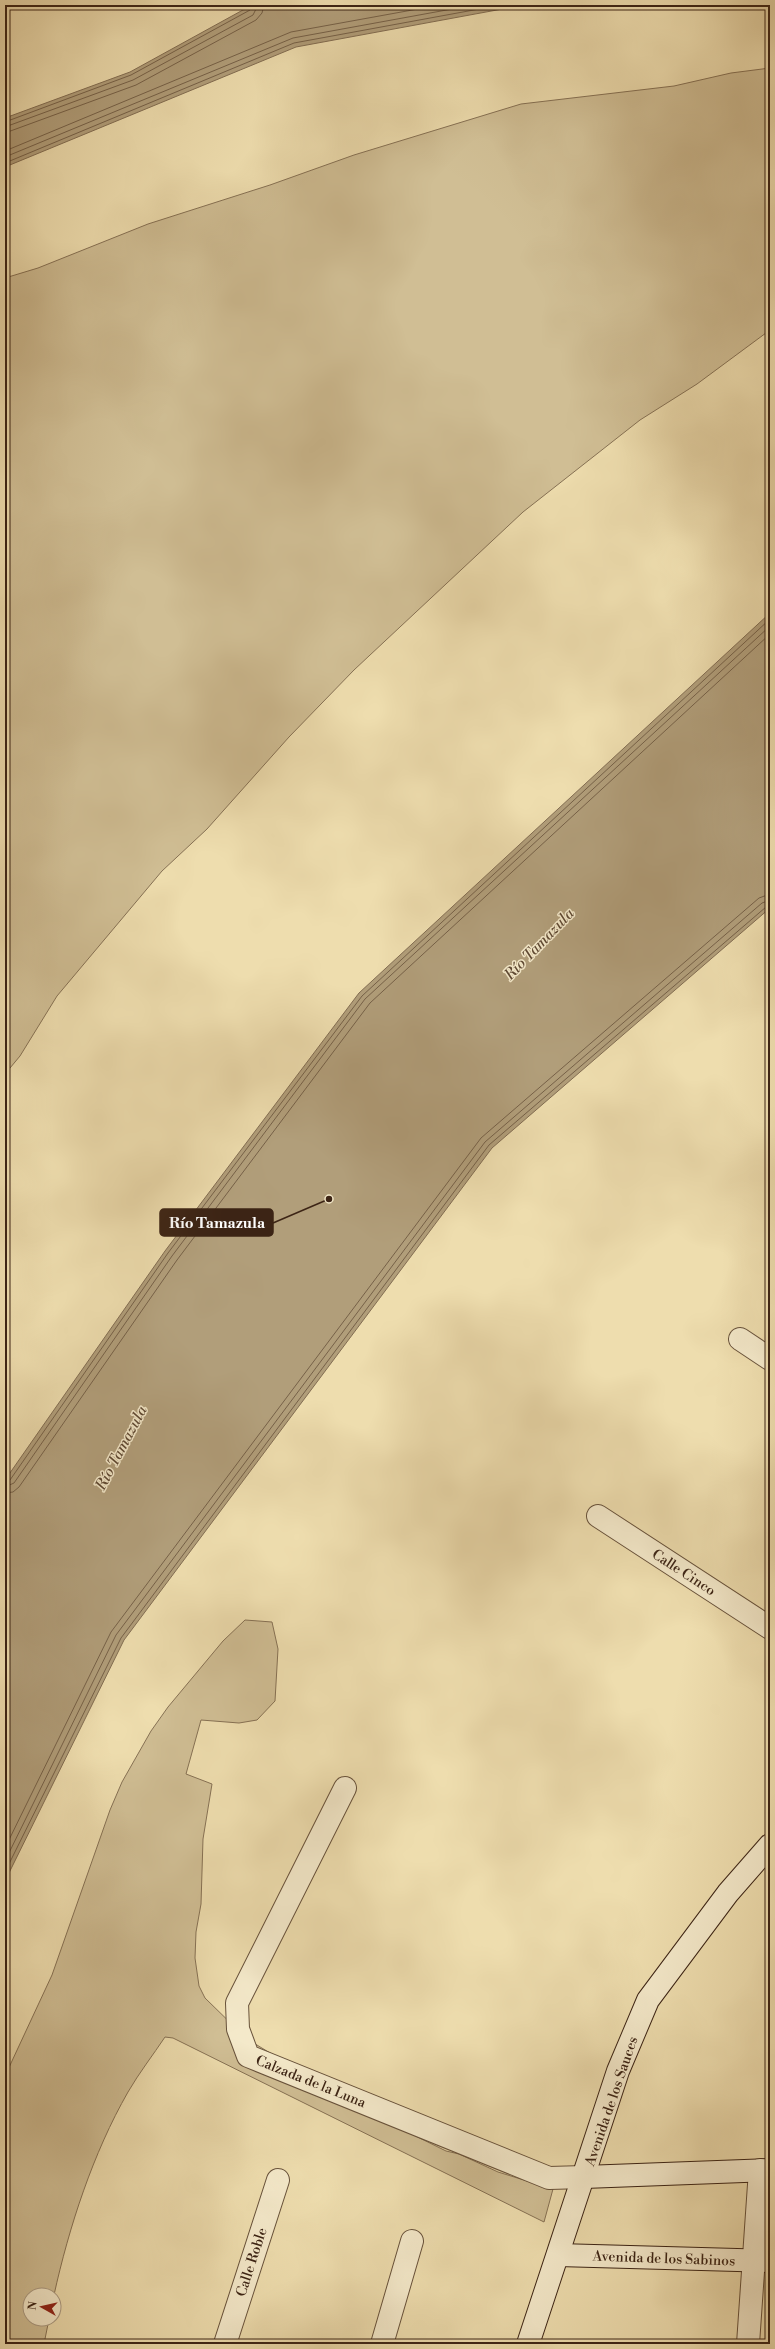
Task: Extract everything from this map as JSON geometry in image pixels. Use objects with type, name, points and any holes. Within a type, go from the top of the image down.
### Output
[{"type":"street","points":[[740,1339],[770,1359]]},
{"type":"street","name":"Calle Cinco","points":[[598,1516],[770,1628]]},
{"type":"street","name":"Calzada de la Luna","points":[[345,1788],[237,2003],[238,2029],[248,2056],[549,2178],[584,2177]]},
{"type":"street","name":"Avenida de los Sauces","points":[[528,2344],[618,2071],[648,2000],[728,1893],[770,1845]]},
{"type":"street","points":[[584,2177],[765,2170],[763,2261],[748,2344]]},
{"type":"street","name":"Calle Roble","points":[[225,2344],[278,2180]]},
{"type":"street","points":[[382,2344],[412,2241]]},
{"type":"street","name":"Avenida de los Sabinos","points":[[558,2255],[763,2261]]},
{"type":"shaded area","points":[[770,68],[770,330],[697,384],[640,420],[523,512],[354,670],[289,737],[207,829],[162,871],[57,996],[20,1056],[5,1074],[5,278],[38,268],[148,224],[270,185],[354,155],[521,104],[674,86],[731,73]]},
{"type":"shaded area","points":[[245,1620],[272,1622],[278,1649],[275,1701],[257,1720],[239,1723],[201,1720],[186,1774],[212,1784],[203,1839],[201,1904],[196,1932],[195,1958],[199,1986],[205,1998],[247,2039],[369,2113],[446,2151],[459,2154],[498,2172],[553,2189],[544,2222],[173,2038],[165,2037],[141,2071],[115,2115],[93,2165],[67,2243],[56,2287],[22,2287],[22,2327],[47,2327],[44,2344],[5,2344],[5,2076],[52,1975],[110,1810],[122,1782],[151,1731],[168,1707],[223,1641]]},
{"type":"water","points":[[252,5],[524,5],[296,47],[5,167],[5,118],[130,72]]},
{"type":"water","name":"Río Tamazula","points":[[770,613],[770,908],[492,1148],[124,1640],[5,1881],[5,1480],[165,1251],[359,993]]},
{"type":"place","name":"Río Tamazula","points":[[329,1199]]}]
